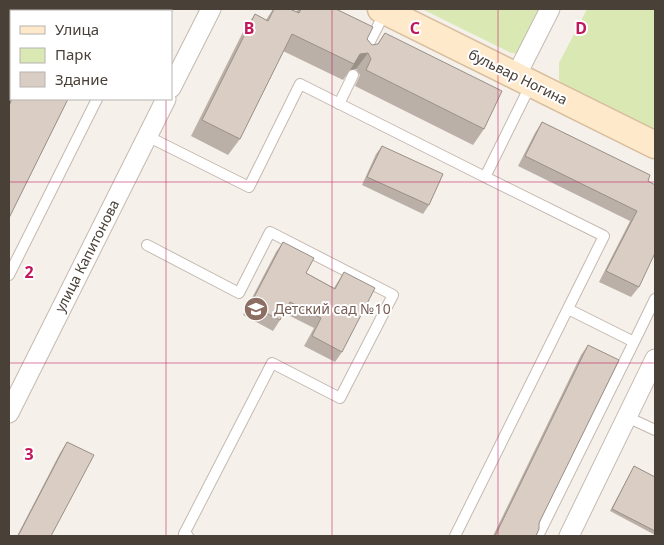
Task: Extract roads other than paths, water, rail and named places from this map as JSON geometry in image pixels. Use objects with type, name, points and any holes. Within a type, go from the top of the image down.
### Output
[{"type":"street","points":[[172,86],[211,9]]},
{"type":"street","points":[[524,80],[550,9]]},
{"type":"street","name":"бульвар Ногина","points":[[383,10],[655,145]]},
{"type":"street","name":"улица Капитонова","points":[[9,413],[165,100]]},
{"type":"street","points":[[569,536],[655,359]]},
{"type":"lane","points":[[363,55],[383,10]]},
{"type":"lane","points":[[339,104],[353,75]]},
{"type":"lane","points":[[485,177],[524,80]]},
{"type":"lane","points":[[147,136],[249,187],[300,84],[604,236],[454,536]]},
{"type":"lane","points":[[9,275],[96,100]]},
{"type":"lane","points":[[147,245],[240,292],[270,232],[393,295],[340,398],[272,363],[184,534],[188,536]]},
{"type":"lane","points":[[538,536],[655,299]]},
{"type":"lane","points":[[568,309],[634,342]]},
{"type":"lane","points":[[627,417],[655,430]]},
{"type":"place","name":"Детский сад №10","points":[[256,309]]}]
